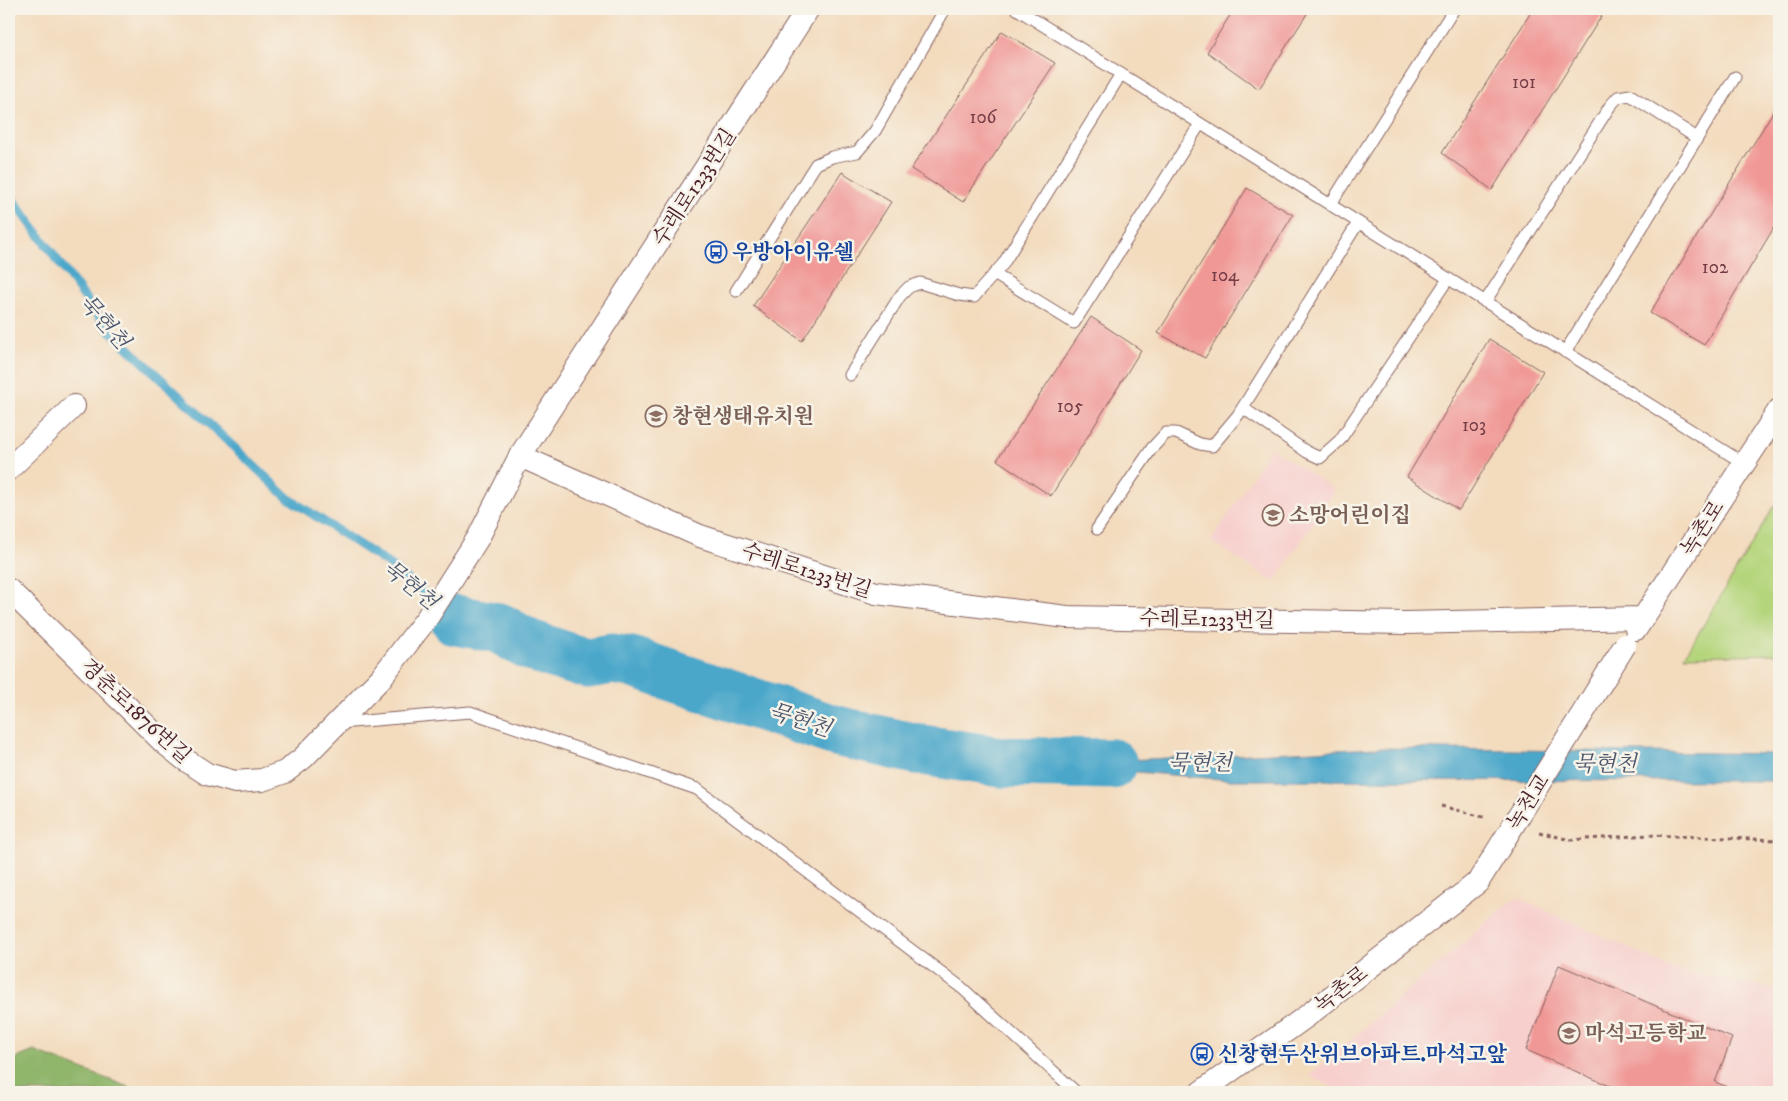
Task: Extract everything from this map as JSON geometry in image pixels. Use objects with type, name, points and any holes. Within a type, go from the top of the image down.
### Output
[{"type":"street","name":"수레로1233번길","points":[[808,9],[520,456],[700,536],[876,593],[1067,617],[1404,623],[1643,618]]},
{"type":"street","points":[[9,469],[74,406]]},
{"type":"street","name":"녹촌로","points":[[1625,645],[1779,410]]},
{"type":"street","name":"경춘로1876번길","points":[[9,590],[163,742],[184,759],[207,774],[235,782],[262,780],[285,772],[303,758],[380,678],[427,618],[478,538],[520,456]]},
{"type":"street","name":"녹천교","points":[[1478,882],[1625,645]]},
{"type":"street","name":"녹촌로","points":[[1201,1092],[1307,1016],[1478,882]]},
{"type":"lane","points":[[736,291],[816,164],[832,157],[857,152],[875,131],[945,9]]},
{"type":"lane","points":[[1017,9],[1744,464]]},
{"type":"lane","points":[[1330,205],[1454,9]]},
{"type":"lane","points":[[850,375],[900,296],[909,287],[920,283],[959,295],[974,296],[994,274],[1003,264],[1121,74]]},
{"type":"lane","points":[[1565,352],[1735,77]]},
{"type":"lane","points":[[1485,302],[1610,106],[1618,97],[1630,95],[1697,138]]},
{"type":"lane","points":[[994,274],[1074,323],[1200,124]]},
{"type":"lane","points":[[1097,529],[1152,448],[1166,433],[1176,433],[1200,444],[1212,446],[1238,416],[1358,223]]},
{"type":"lane","points":[[1242,408],[1307,452],[1320,458],[1340,440],[1448,279]]},
{"type":"lane","points":[[336,723],[470,712],[697,789],[962,988],[1076,1092]]},
{"type":"path","points":[[1441,806],[1487,818]]},
{"type":"path","points":[[1533,830],[1570,840],[1649,835],[1779,840]]},
{"type":"shaded area","name":"소망어린이집","points":[[1271,448],[1335,490],[1274,582],[1211,541]]},
{"type":"shaded area","name":"마석고등학교","points":[[1516,897],[1676,970],[1779,990],[1779,1092],[1344,1092],[1309,1076]]},
{"type":"green space","points":[[1779,498],[1779,654],[1685,656]]},
{"type":"green space","points":[[34,1051],[142,1092],[9,1092],[9,1061]]},
{"type":"water","points":[[1378,748],[1779,754],[1779,781],[1231,780],[1041,764]]},
{"type":"building","points":[[1234,9],[1310,9],[1259,89],[1207,52]]},
{"type":"building","points":[[1533,9],[1606,9],[1492,190],[1442,153]]},
{"type":"building","points":[[1002,31],[1055,63],[963,202],[911,169]]},
{"type":"building","points":[[1779,102],[1779,219],[1704,345],[1650,313]]},
{"type":"building","points":[[842,172],[891,202],[802,341],[753,306]]},
{"type":"building","points":[[1247,188],[1293,215],[1205,358],[1158,333]]},
{"type":"building","points":[[1091,317],[1141,350],[1051,496],[997,460]]},
{"type":"building","points":[[1489,339],[1543,372],[1459,510],[1407,477]]},
{"type":"building","points":[[1559,965],[1732,1038],[1715,1082],[1740,1092],[1624,1092],[1526,1050]]},
{"type":"waterway","name":"묵현천","points":[[9,194],[107,328],[288,498],[390,565],[456,620]]},
{"type":"waterway","name":"묵현천","points":[[456,620],[499,628],[527,644],[571,659],[588,663],[612,659],[631,662],[836,731],[916,749],[1001,762],[1112,764]]},
{"type":"place","name":"우방아이유쉘","points":[[716,252]]},
{"type":"place","name":"창현생태유치원","points":[[656,416]]},
{"type":"place","name":"소망어린이집","points":[[1273,515]]},
{"type":"place","name":"마석고등학교","points":[[1569,1033]]},
{"type":"place","name":"신창현두산위브아파트.마석고앞","points":[[1202,1054]]}]
